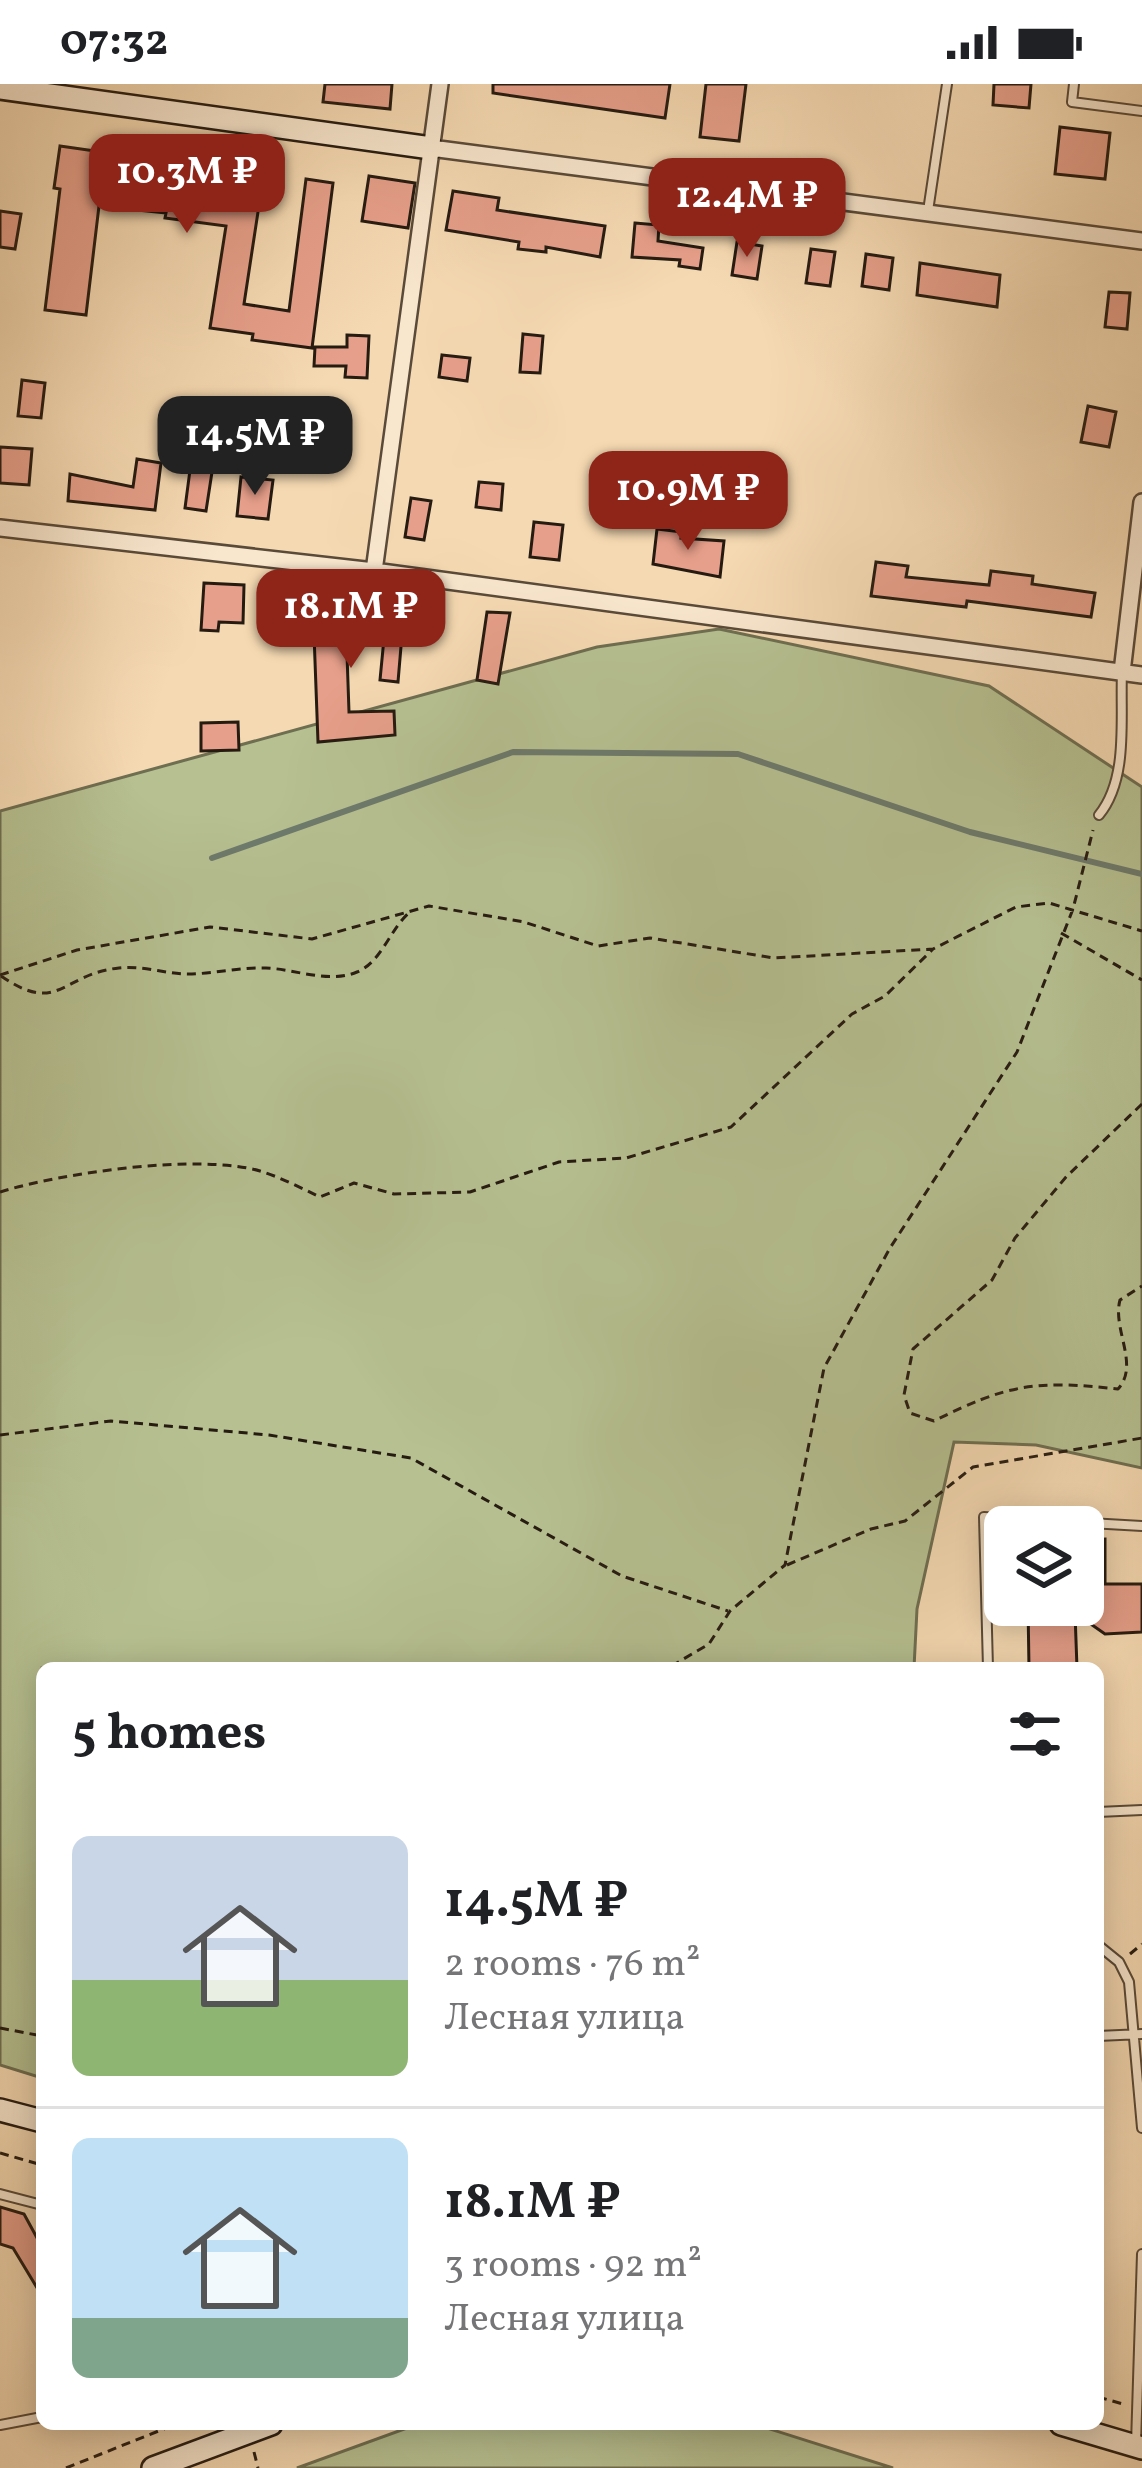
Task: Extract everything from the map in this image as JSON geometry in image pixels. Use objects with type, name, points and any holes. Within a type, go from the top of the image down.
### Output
[{"type":"street","points":[[374,571],[440,84]]},
{"type":"street","points":[[0,88],[1142,241]]},
{"type":"street","points":[[1122,672],[1142,502]]},
{"type":"street","points":[[0,528],[374,571],[1142,675]]},
{"type":"street","points":[[0,2110],[36,2119]]},
{"type":"street","points":[[153,2468],[255,2430]]},
{"type":"street","points":[[1081,2430],[1139,2447]]},
{"type":"lane","points":[[928,211],[947,84]]},
{"type":"lane","points":[[1074,84],[1072,102],[1142,111]]},
{"type":"lane","points":[[1099,815],[1111,800],[1117,778],[1122,672]]},
{"type":"lane","points":[[988,1662],[984,1517],[1142,1526]]},
{"type":"lane","points":[[1104,1812],[1142,1810]]},
{"type":"lane","points":[[1104,1950],[1119,1962],[1129,1982],[1139,2034],[1142,2128]]},
{"type":"lane","points":[[1104,2036],[1139,2034]]},
{"type":"lane","points":[[0,2194],[36,2203]]},
{"type":"lane","points":[[1139,2447],[1135,2408],[1142,2254]]},
{"type":"lane","points":[[0,2425],[36,2418]]},
{"type":"path","points":[[785,1565],[824,1368],[890,1248],[1017,1052],[1073,909],[1089,839]]},
{"type":"path","points":[[0,1192],[73,1175],[178,1166],[257,1170],[320,1197],[355,1184],[394,1194],[470,1192],[559,1162],[626,1158],[731,1127],[852,1014],[885,996],[933,949],[1016,907],[1049,903],[1142,931]]},
{"type":"path","points":[[0,975],[77,950],[210,927],[312,939],[415,909],[478,911],[598,946],[650,938],[774,958],[933,949]]},
{"type":"path","points":[[0,975],[27,994],[44,997],[69,983],[122,967],[189,974],[265,968],[351,975],[375,959],[400,920],[415,909]]},
{"type":"path","points":[[1061,933],[1142,980]]},
{"type":"path","points":[[1142,1104],[1066,1177],[1015,1238],[992,1280],[913,1349],[904,1395],[910,1412],[934,1421],[971,1400],[1016,1385],[1118,1389],[1125,1382],[1127,1365],[1117,1311],[1120,1300],[1142,1286]]},
{"type":"path","points":[[0,1435],[111,1421],[269,1435],[411,1458],[622,1576],[730,1611]]},
{"type":"path","points":[[678,1662],[709,1643],[730,1611],[785,1565],[905,1520],[973,1467],[1142,1438]]},
{"type":"path","points":[[0,2028],[36,2035]]},
{"type":"path","points":[[0,2153],[36,2163]]},
{"type":"path","points":[[1104,2399],[1135,2408]]},
{"type":"path","points":[[66,2468],[161,2430]]},
{"type":"green space","points":[[719,629],[989,686],[1142,787],[1142,1468],[1036,1445],[954,1442],[917,1609],[914,1662],[36,1662],[36,2076],[0,2065],[0,811],[597,647]]},
{"type":"green space","points":[[402,2430],[773,2430],[893,2468],[297,2468]]},
{"type":"building","points":[[325,84],[392,84],[390,109],[323,102]]},
{"type":"building","points":[[493,84],[670,84],[665,118],[493,93]]},
{"type":"building","points":[[706,84],[746,84],[739,141],[700,137]]},
{"type":"building","points":[[994,84],[1031,84],[1029,108],[993,105]]},
{"type":"building","points":[[1060,127],[1110,133],[1105,179],[1055,174]]},
{"type":"building","points":[[60,146],[102,152],[100,162],[172,169],[173,163],[263,179],[244,304],[289,311],[306,179],[333,183],[312,348],[252,340],[253,334],[210,328],[226,226],[165,218],[166,213],[99,206],[86,315],[45,310],[60,189],[54,188]]},
{"type":"building","points":[[369,176],[415,183],[408,228],[362,221]]},
{"type":"building","points":[[453,191],[499,198],[497,210],[605,226],[600,257],[546,247],[546,252],[518,249],[519,242],[446,230]]},
{"type":"building","points":[[0,211],[21,214],[15,249],[0,247]]},
{"type":"building","points":[[635,223],[659,225],[658,241],[703,248],[700,269],[679,266],[680,260],[632,257]]},
{"type":"building","points":[[737,242],[762,246],[757,279],[732,275]]},
{"type":"building","points":[[811,249],[835,252],[830,286],[806,283]]},
{"type":"building","points":[[866,254],[893,258],[889,290],[862,286]]},
{"type":"building","points":[[920,263],[1000,275],[997,307],[917,295]]},
{"type":"building","points":[[1109,292],[1130,293],[1127,329],[1105,327]]},
{"type":"building","points":[[523,334],[543,336],[540,373],[520,372]]},
{"type":"building","points":[[347,335],[369,336],[367,378],[345,377],[346,366],[314,366],[315,347],[347,347]]},
{"type":"building","points":[[442,355],[470,358],[467,381],[439,377]]},
{"type":"building","points":[[22,380],[45,383],[41,418],[18,416]]},
{"type":"building","points":[[1088,406],[1116,412],[1109,447],[1081,442]]},
{"type":"building","points":[[0,447],[32,449],[29,485],[0,483]]},
{"type":"building","points":[[137,459],[161,463],[155,510],[68,501],[70,474],[133,487]]},
{"type":"building","points":[[190,470],[212,472],[206,511],[185,508]]},
{"type":"building","points":[[241,477],[273,480],[268,519],[237,516]]},
{"type":"building","points":[[479,482],[503,484],[501,510],[476,507]]},
{"type":"building","points":[[411,498],[431,501],[424,540],[405,537]]},
{"type":"building","points":[[534,522],[563,525],[559,560],[530,557]]},
{"type":"building","points":[[657,529],[682,532],[681,538],[724,541],[720,577],[653,564]]},
{"type":"building","points":[[876,562],[908,566],[906,577],[989,585],[991,571],[1033,576],[1032,584],[1095,593],[1091,617],[967,601],[966,607],[871,596]]},
{"type":"building","points":[[204,583],[244,585],[243,623],[219,622],[218,631],[201,630]]},
{"type":"building","points":[[313,607],[404,611],[398,682],[380,680],[385,628],[346,625],[349,712],[394,711],[395,735],[318,742]]},
{"type":"building","points":[[487,612],[510,613],[498,684],[477,680]]},
{"type":"building","points":[[238,722],[239,750],[201,751],[201,723]]},
{"type":"building","points":[[1105,1539],[1105,1584],[1142,1584],[1142,1632],[1105,1634],[1094,1626],[1104,1626]]},
{"type":"building","points":[[1028,1626],[1075,1626],[1077,1662],[1029,1662]]},
{"type":"building","points":[[0,2207],[24,2214],[36,2236],[36,2286],[13,2248],[0,2244]]},
{"type":"waterway","points":[[212,858],[513,752],[738,754],[970,832],[1142,874]]}]
